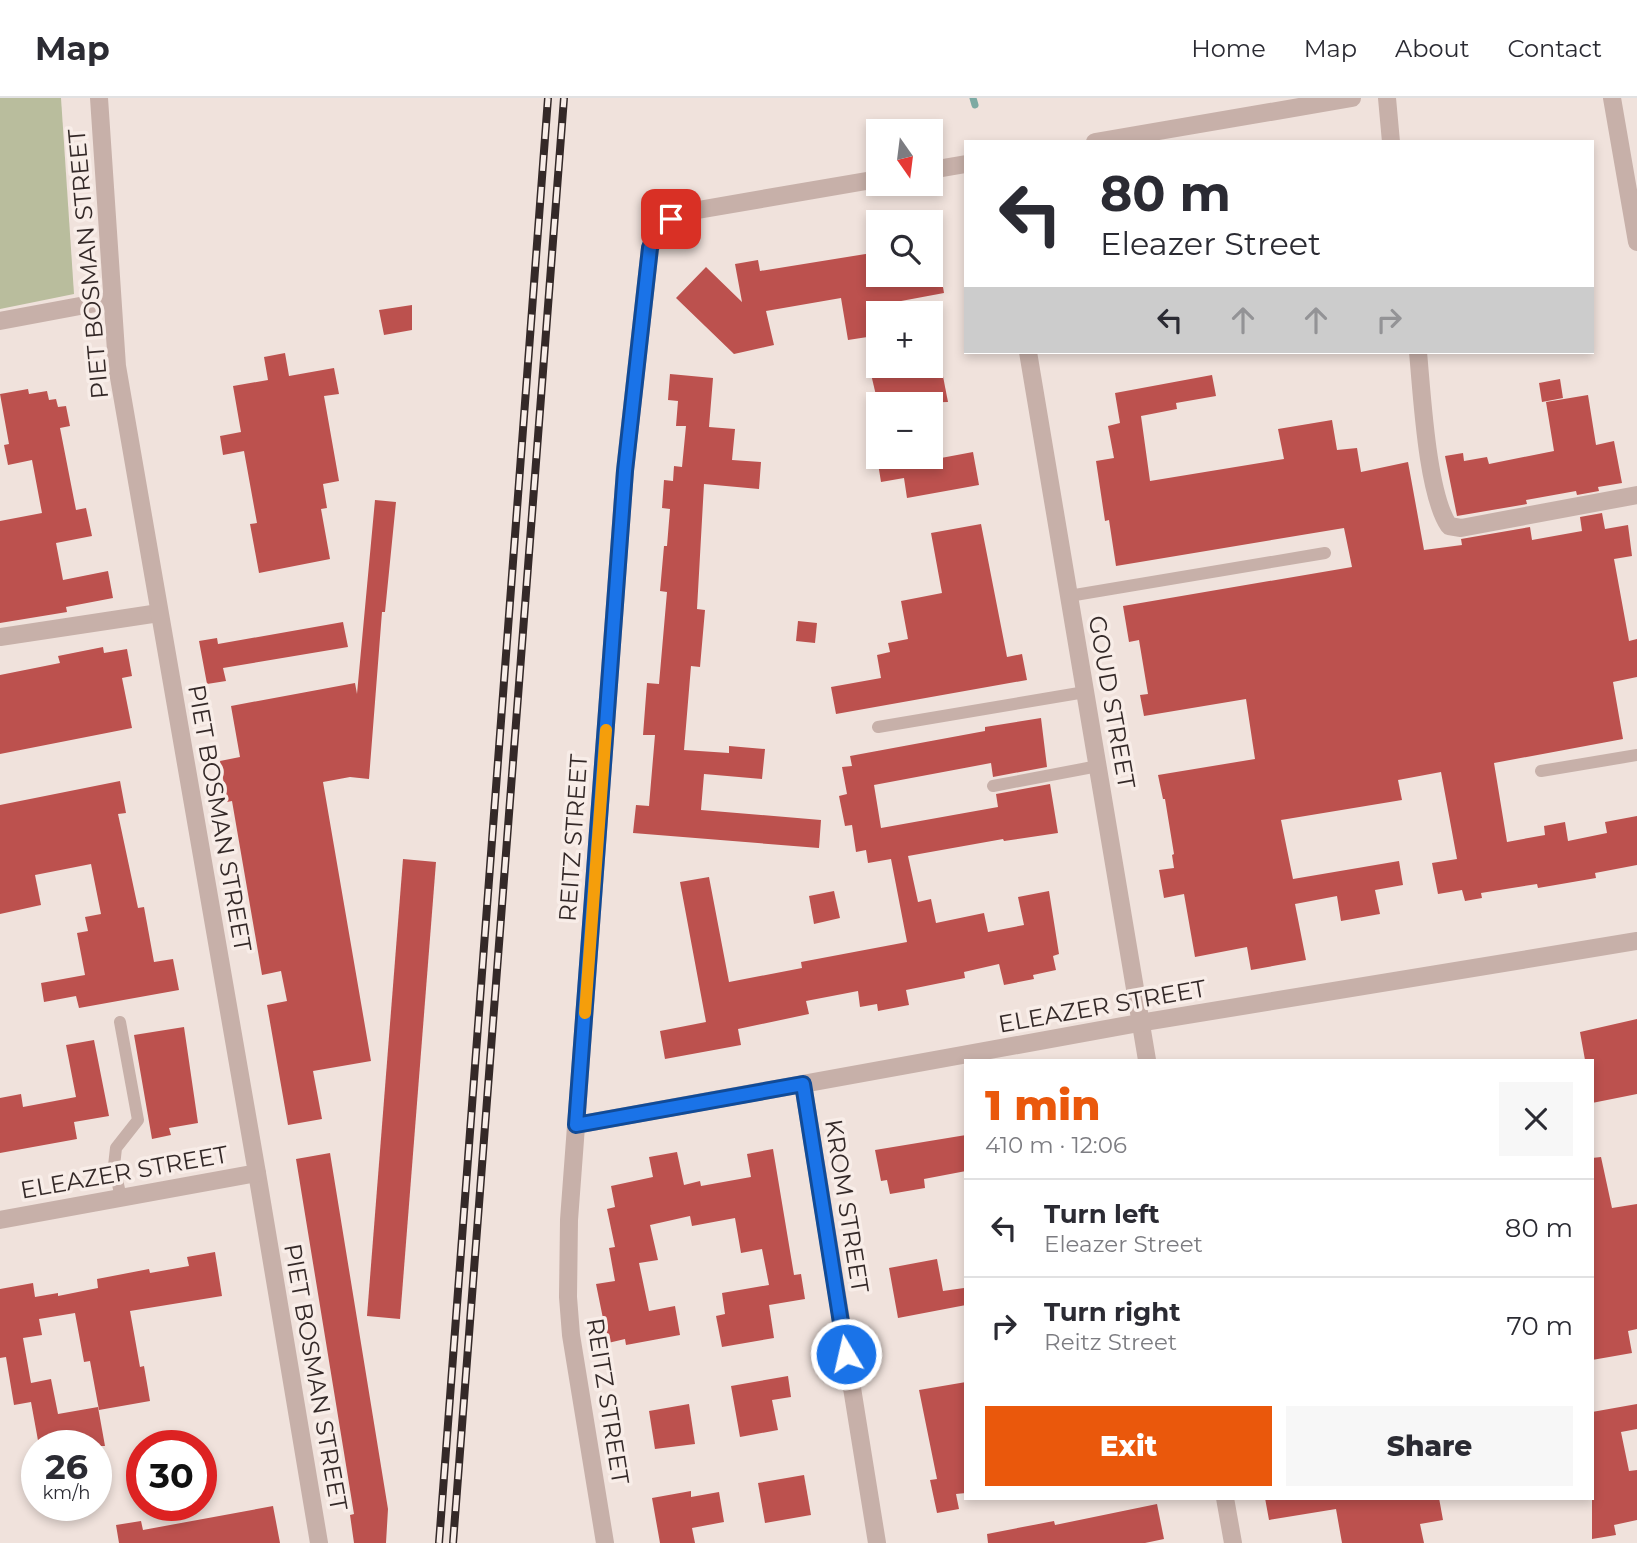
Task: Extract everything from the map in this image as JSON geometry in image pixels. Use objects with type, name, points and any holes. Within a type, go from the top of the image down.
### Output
[{"type":"street","name":"PIET BOSMAN STREET","points":[[99,98],[117,366],[319,1543]]},
{"type":"street","points":[[1107,140],[1352,98]]},
{"type":"street","points":[[1387,98],[1391,140]]},
{"type":"street","points":[[1612,98],[1637,242]]},
{"type":"street","points":[[943,168],[964,164]]},
{"type":"street","name":"REITZ STREET","points":[[605,1543],[571,1335],[568,1297],[569,1220],[625,471],[650,248],[657,230],[671,219],[698,210],[866,180]]},
{"type":"street","points":[[0,321],[112,300]]},
{"type":"street","name":"GOUD STREET","points":[[1028,354],[1147,1059]]},
{"type":"street","points":[[1418,354],[1430,462],[1442,517],[1449,526],[1461,528],[1637,495]]},
{"type":"street","points":[[0,637],[159,613]]},
{"type":"street","name":"ELEAZER STREET","points":[[576,1125],[1139,1023],[1637,941]]},
{"type":"street","name":"KROM STREET","points":[[803,1084],[877,1543]]},
{"type":"street","name":"ELEAZER STREET","points":[[0,1220],[257,1173]]},
{"type":"street","points":[[1225,1500],[1233,1543]]},
{"type":"lane","points":[[1069,596],[1325,553]]},
{"type":"lane","points":[[878,727],[1085,692]]},
{"type":"lane","points":[[1541,771],[1637,755]]},
{"type":"lane","points":[[993,786],[1098,766]]},
{"type":"lane","points":[[120,1022],[138,1120],[116,1148],[114,1166],[121,1198]]},
{"type":"green space","points":[[0,98],[61,98],[74,294],[0,309]]},
{"type":"building","points":[[866,254],[866,287],[943,287],[944,293],[901,301],[866,301],[866,337],[848,340],[841,298],[766,311],[774,345],[734,354],[676,298],[706,267],[742,302],[735,264],[758,260],[760,271]]},
{"type":"building","points":[[412,305],[412,330],[384,335],[379,310]]},
{"type":"building","points":[[285,353],[289,376],[334,368],[339,394],[324,396],[339,481],[323,484],[327,508],[321,509],[330,559],[259,573],[250,524],[257,523],[244,451],[223,455],[220,436],[241,432],[233,386],[268,380],[264,357]]},
{"type":"building","points":[[670,374],[713,378],[709,427],[735,429],[732,460],[761,462],[759,489],[704,484],[697,609],[705,610],[700,667],[691,666],[684,750],[729,753],[729,746],[765,749],[762,779],[704,774],[701,810],[821,820],[819,848],[633,833],[636,805],[649,806],[655,735],[643,735],[647,683],[659,684],[667,592],[660,591],[670,509],[662,508],[664,480],[673,481],[674,466],[682,467],[686,426],[676,426],[678,401],[668,400]]},
{"type":"building","points":[[1212,375],[1216,396],[1176,403],[1177,409],[1141,416],[1150,481],[1284,459],[1278,429],[1332,420],[1337,450],[1357,448],[1361,472],[1408,462],[1424,550],[1462,545],[1461,539],[1530,527],[1532,540],[1582,531],[1580,517],[1602,513],[1605,529],[1628,525],[1632,556],[1614,559],[1629,641],[1637,639],[1637,677],[1613,682],[1623,739],[1494,763],[1507,842],[1545,835],[1544,826],[1565,822],[1568,841],[1607,833],[1605,822],[1637,816],[1637,865],[1595,873],[1596,878],[1538,888],[1537,884],[1481,893],[1482,898],[1465,901],[1462,890],[1438,894],[1432,863],[1457,859],[1441,772],[1398,780],[1402,800],[1281,820],[1293,879],[1399,861],[1403,885],[1375,890],[1380,914],[1341,921],[1337,896],[1295,904],[1306,960],[1251,970],[1247,947],[1195,957],[1184,894],[1164,898],[1159,870],[1174,868],[1174,854],[1158,775],[1255,759],[1246,699],[1144,716],[1140,695],[1148,694],[1139,640],[1129,642],[1123,606],[1352,567],[1344,528],[1116,566],[1109,520],[1105,521],[1096,461],[1114,458],[1108,426],[1120,423],[1115,393]]},
{"type":"building","points":[[943,376],[948,402],[943,402],[943,392],[875,392],[872,378]]},
{"type":"building","points":[[1560,379],[1563,398],[1542,402],[1539,383]]},
{"type":"building","points":[[28,389],[29,394],[47,391],[49,400],[56,399],[58,407],[66,406],[70,426],[60,428],[76,510],[86,508],[92,536],[56,543],[63,580],[108,571],[113,598],[66,607],[67,612],[0,623],[0,521],[42,513],[32,460],[8,465],[4,445],[9,444],[0,394]]},
{"type":"building","points":[[1588,395],[1596,445],[1614,441],[1622,483],[1598,487],[1599,491],[1577,495],[1576,491],[1526,500],[1527,504],[1457,516],[1445,456],[1463,453],[1464,461],[1487,457],[1489,464],[1554,451],[1546,402]]},
{"type":"building","points":[[973,452],[979,485],[907,498],[904,478],[881,482],[879,469],[943,469],[943,458]]},
{"type":"building","points":[[375,500],[396,502],[385,612],[382,612],[369,779],[350,777],[323,782],[371,1061],[313,1071],[322,1119],[288,1125],[267,1005],[287,1001],[281,971],[262,975],[232,801],[227,802],[220,761],[240,757],[231,706],[355,683],[357,694]]},
{"type":"building","points":[[981,524],[1007,657],[1022,654],[1027,680],[836,714],[831,687],[881,678],[877,655],[890,652],[888,643],[908,639],[901,601],[942,593],[931,533]]},
{"type":"building","points":[[798,621],[817,623],[815,643],[796,641]]},
{"type":"building","points":[[343,622],[348,647],[223,668],[226,681],[207,684],[199,641],[217,638],[218,644]]},
{"type":"building","points":[[103,647],[104,653],[127,649],[132,676],[122,678],[132,728],[0,754],[0,675],[60,663],[58,656]]},
{"type":"building","points":[[1041,718],[1047,767],[993,777],[991,763],[874,785],[881,828],[998,807],[996,794],[1050,784],[1058,833],[1003,839],[908,856],[918,902],[931,899],[936,923],[984,913],[988,932],[1024,925],[1018,897],[1049,891],[1059,954],[1053,956],[1056,970],[1033,975],[1034,979],[1004,985],[999,964],[964,972],[965,978],[906,990],[909,1005],[878,1011],[877,1004],[860,1007],[858,991],[806,1001],[809,1014],[738,1029],[741,1045],[665,1059],[660,1031],[706,1022],[680,882],[709,877],[729,982],[802,968],[801,962],[907,942],[891,859],[868,863],[866,850],[856,852],[852,825],[845,826],[839,796],[847,794],[842,767],[852,766],[850,756],[985,731],[985,727]]},
{"type":"building","points":[[120,781],[126,813],[118,814],[138,908],[144,907],[154,962],[173,959],[179,990],[79,1008],[76,996],[44,1002],[41,983],[85,975],[77,933],[88,931],[85,917],[101,914],[91,864],[35,875],[41,905],[0,914],[0,805]]},
{"type":"building","points":[[403,859],[436,862],[400,1319],[367,1316]]},
{"type":"building","points":[[834,891],[840,918],[814,924],[809,896]]},
{"type":"building","points":[[1637,1019],[1637,1094],[1594,1103],[1594,1059],[1585,1059],[1580,1032]]},
{"type":"building","points":[[184,1027],[198,1123],[169,1128],[171,1135],[152,1139],[134,1035]]},
{"type":"building","points":[[94,1040],[109,1116],[74,1122],[77,1139],[0,1153],[0,1098],[21,1094],[23,1107],[76,1097],[66,1045]]},
{"type":"building","points":[[964,1135],[964,1171],[924,1179],[925,1188],[890,1194],[887,1180],[881,1181],[875,1150]]},
{"type":"building","points":[[773,1149],[794,1275],[801,1274],[805,1299],[769,1305],[774,1338],[722,1347],[716,1316],[725,1314],[722,1293],[769,1285],[762,1249],[741,1253],[735,1218],[692,1226],[690,1216],[650,1225],[658,1260],[639,1263],[649,1311],[675,1306],[680,1335],[626,1345],[625,1339],[608,1343],[596,1284],[615,1281],[609,1248],[615,1247],[607,1209],[615,1207],[611,1186],[653,1177],[649,1157],[677,1152],[684,1185],[700,1181],[701,1186],[751,1177],[747,1154]]},
{"type":"building","points":[[330,1153],[388,1509],[386,1543],[354,1543],[350,1515],[354,1514],[296,1159]]},
{"type":"building","points":[[1601,1157],[1612,1208],[1637,1204],[1637,1329],[1628,1331],[1632,1353],[1594,1360],[1594,1158]]},
{"type":"building","points":[[215,1252],[222,1296],[130,1311],[140,1367],[144,1366],[150,1401],[99,1410],[90,1361],[84,1362],[75,1313],[39,1319],[42,1335],[23,1338],[31,1383],[51,1379],[58,1414],[98,1407],[102,1430],[36,1430],[31,1402],[14,1405],[6,1357],[0,1358],[0,1289],[33,1283],[35,1297],[58,1293],[58,1296],[98,1288],[97,1279],[149,1269],[150,1273],[189,1266],[187,1257]]},
{"type":"building","points":[[937,1259],[943,1291],[964,1288],[964,1305],[898,1318],[889,1268]]},
{"type":"building","points":[[788,1376],[791,1397],[772,1400],[778,1430],[740,1437],[731,1386]]},
{"type":"building","points":[[964,1382],[964,1493],[956,1494],[959,1509],[937,1513],[930,1480],[937,1479],[919,1390]]},
{"type":"building","points":[[689,1404],[695,1444],[655,1449],[649,1411]]},
{"type":"building","points":[[1637,1404],[1637,1429],[1621,1432],[1629,1471],[1637,1470],[1637,1520],[1614,1525],[1616,1535],[1592,1539],[1594,1500],[1594,1412]]},
{"type":"building","points":[[804,1475],[811,1515],[765,1523],[758,1483]]},
{"type":"building","points":[[691,1491],[691,1497],[719,1492],[724,1522],[692,1528],[695,1543],[660,1543],[652,1498]]},
{"type":"building","points":[[1265,1500],[1439,1500],[1443,1520],[1420,1524],[1424,1543],[1342,1543],[1336,1509],[1269,1520]]},
{"type":"building","points":[[1157,1504],[1164,1539],[1145,1543],[988,1543],[987,1534],[1054,1521],[1055,1525]]},
{"type":"building","points":[[273,1506],[280,1543],[119,1543],[116,1525],[141,1521],[143,1530],[192,1521],[217,1521],[217,1516]]},
{"type":"waterway","points":[[973,98],[975,105]]},
{"type":"railway","points":[[439,1543],[548,98]]},
{"type":"railway","points":[[453,1543],[564,98]]},
{"type":"slow traffic","points":[[585,1013],[606,730]]},
{"type":"route","points":[[671,219],[657,230],[650,248],[625,471],[576,1125],[803,1084],[846,1354]]}]
